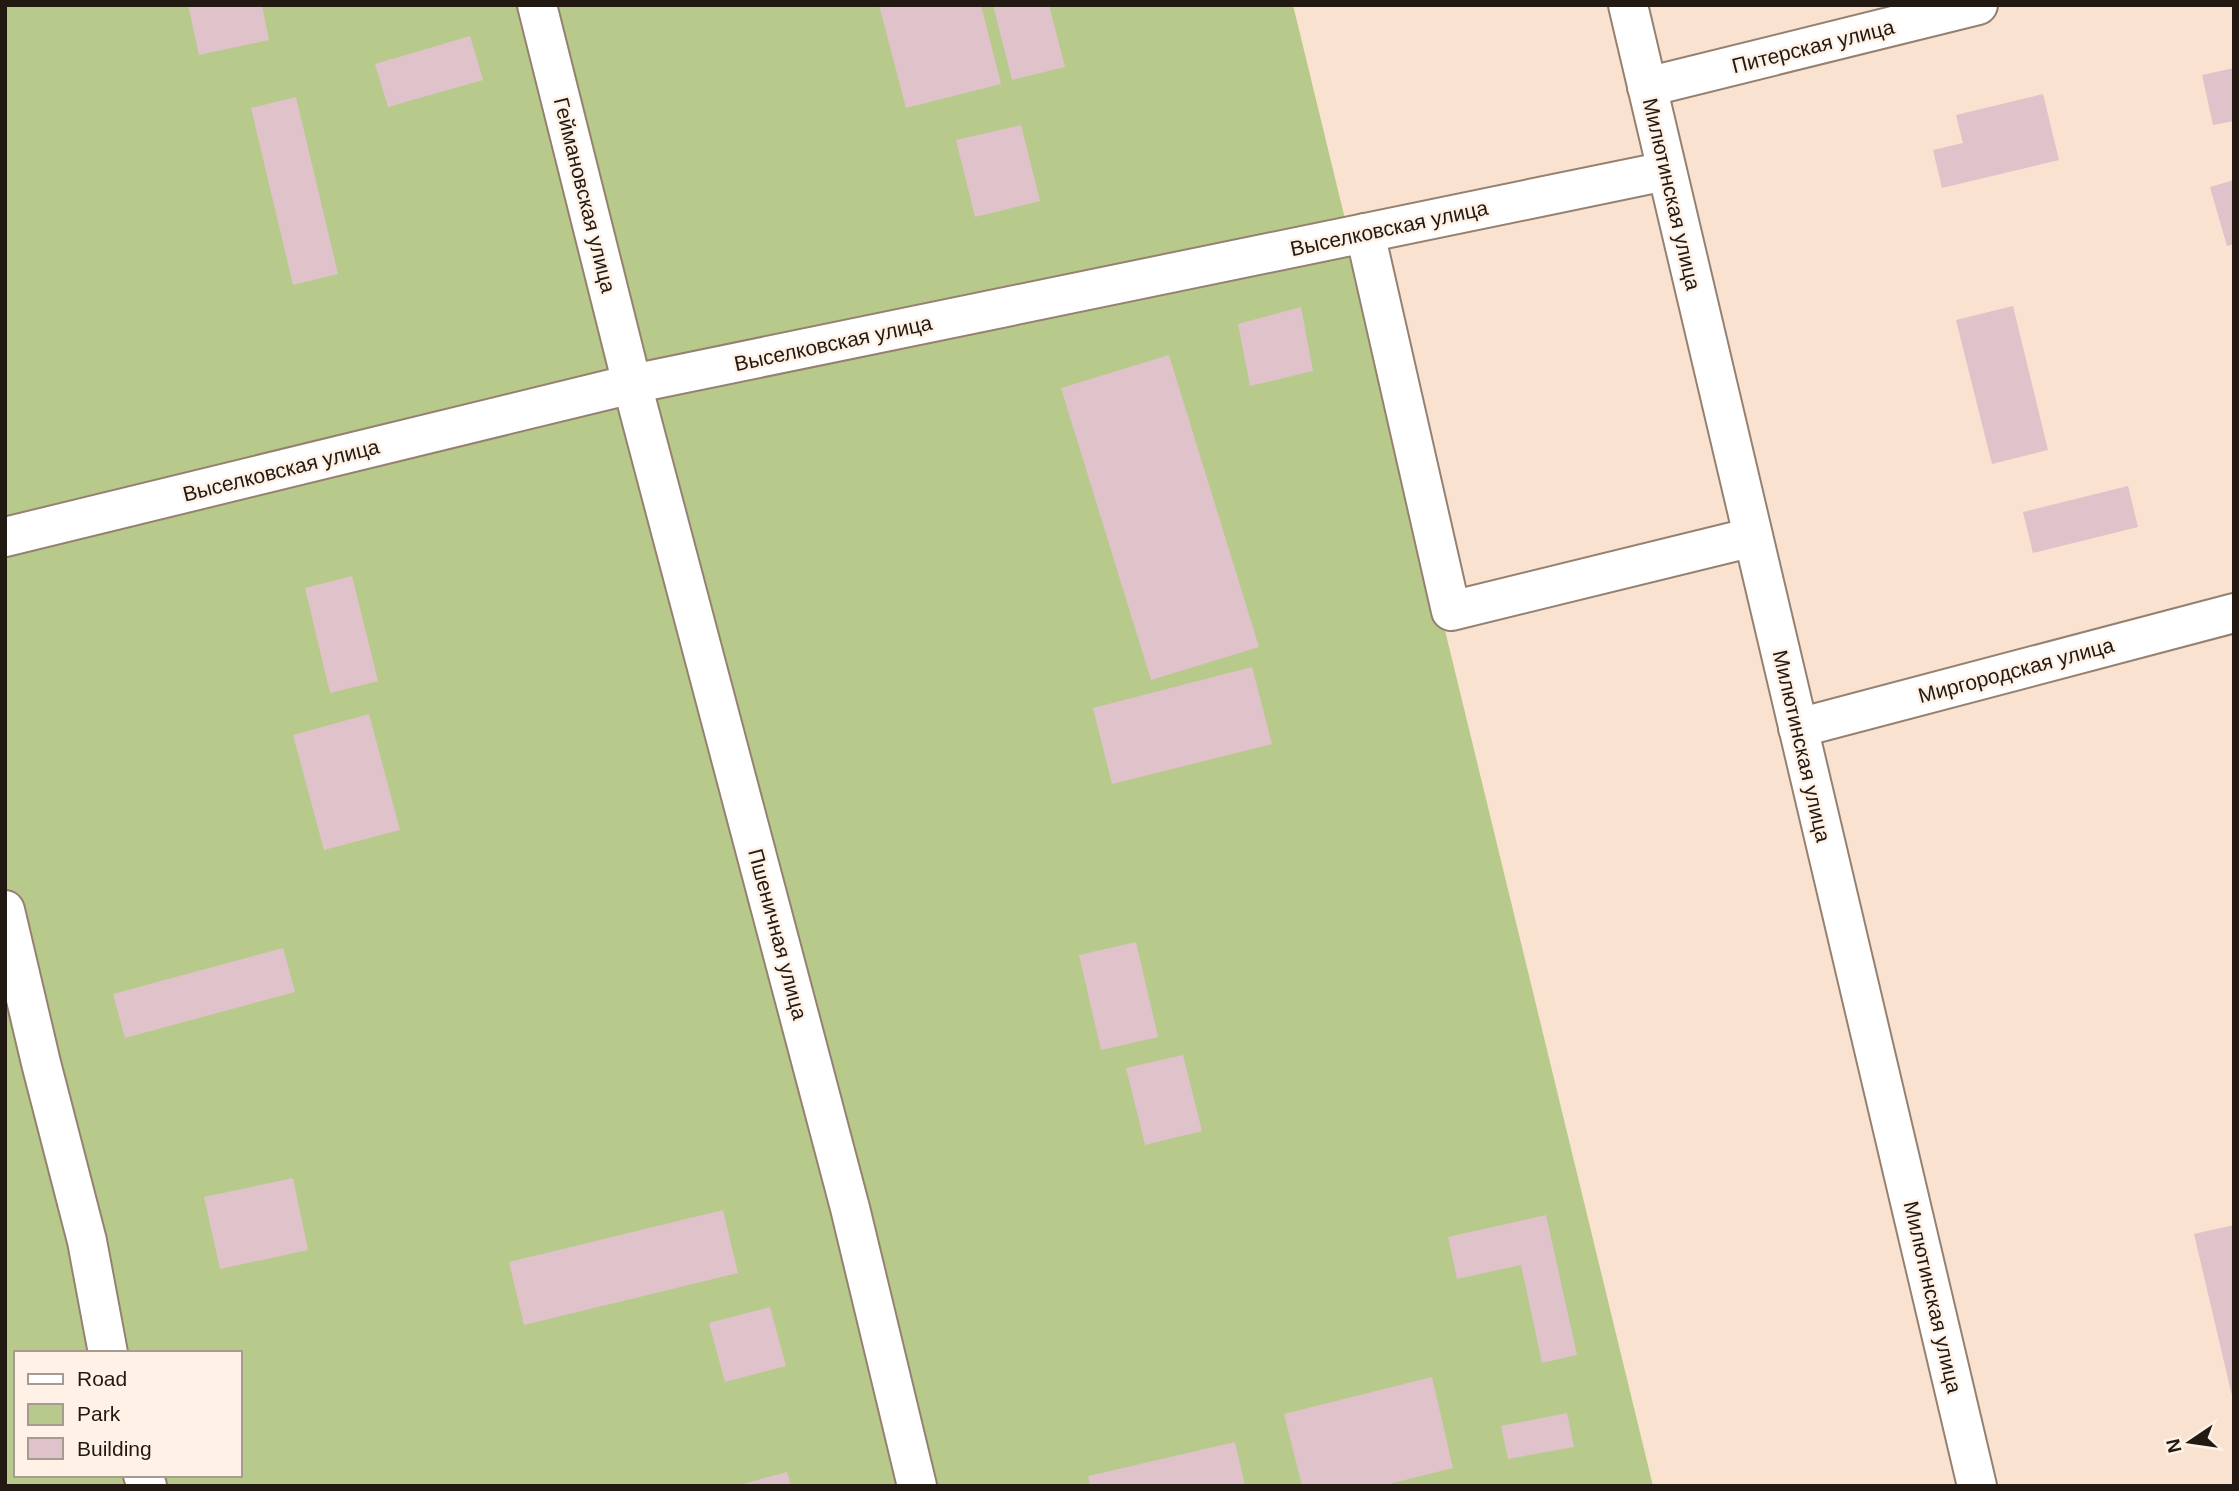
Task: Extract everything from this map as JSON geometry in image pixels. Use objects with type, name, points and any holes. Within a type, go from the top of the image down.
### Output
[{"type":"street","name":"Геймановская улица","points":[[537,5],[632,384]]},
{"type":"street","name":"Милютинская улица","points":[[1628,5],[1977,1486]]},
{"type":"street","name":"Питерская улица","points":[[1647,87],[1978,5]]},
{"type":"street","name":"Выселковская улица","points":[[5,537],[632,384],[1666,171]]},
{"type":"street","points":[[1365,233],[1451,611],[1753,537]]},
{"type":"street","name":"Пшеничная улица","points":[[632,384],[850,1208],[917,1486]]},
{"type":"street","name":"Миргородская улица","points":[[1798,728],[2234,613]]},
{"type":"street","points":[[5,910],[87,1241],[108,1351]]},
{"type":"green space","points":[[5,5],[1293,5],[1653,1486],[5,1486]]},
{"type":"building","points":[[188,5],[262,5],[269,40],[199,55]]},
{"type":"building","points":[[879,5],[981,5],[1001,84],[906,108]]},
{"type":"building","points":[[993,5],[1049,5],[1065,67],[1012,80]]},
{"type":"building","points":[[470,36],[483,80],[388,107],[375,64]]},
{"type":"building","points":[[2234,68],[2234,121],[2213,125],[2202,75]]},
{"type":"building","points":[[2043,94],[2059,160],[1942,188],[1933,150],[1963,143],[1956,115]]},
{"type":"building","points":[[296,97],[338,274],[293,285],[251,108]]},
{"type":"building","points":[[1021,125],[1040,201],[975,217],[956,140]]},
{"type":"building","points":[[2234,180],[2234,244],[2227,246],[2210,187]]},
{"type":"building","points":[[2013,306],[2048,450],[1992,464],[1956,320]]},
{"type":"building","points":[[1301,307],[1313,371],[1250,386],[1238,324]]},
{"type":"building","points":[[1169,355],[1259,647],[1151,680],[1061,388]]},
{"type":"building","points":[[2128,486],[2138,527],[2033,553],[2023,512]]},
{"type":"building","points":[[352,576],[378,681],[330,693],[305,588]]},
{"type":"building","points":[[1252,667],[1272,744],[1112,784],[1093,708]]},
{"type":"building","points":[[369,714],[400,830],[324,850],[293,735]]},
{"type":"building","points":[[1136,942],[1158,1037],[1101,1050],[1079,955]]},
{"type":"building","points":[[283,948],[295,992],[125,1038],[113,994]]},
{"type":"building","points":[[1183,1055],[1202,1131],[1145,1145],[1126,1068]]},
{"type":"building","points":[[293,1178],[308,1250],[220,1269],[204,1197]]},
{"type":"building","points":[[723,1210],[738,1273],[524,1325],[509,1262]]},
{"type":"building","points":[[1546,1215],[1577,1355],[1542,1363],[1521,1265],[1457,1279],[1448,1237]]},
{"type":"building","points":[[2234,1225],[2234,1400],[2233,1400],[2194,1234]]},
{"type":"building","points":[[770,1307],[786,1366],[725,1382],[709,1323]]},
{"type":"building","points":[[1432,1377],[1453,1468],[1381,1486],[1302,1486],[1284,1414]]},
{"type":"building","points":[[1567,1413],[1574,1447],[1508,1459],[1501,1426]]},
{"type":"building","points":[[1235,1442],[1245,1486],[1090,1486],[1088,1476]]},
{"type":"building","points":[[787,1472],[791,1486],[739,1486],[739,1485]]}]
